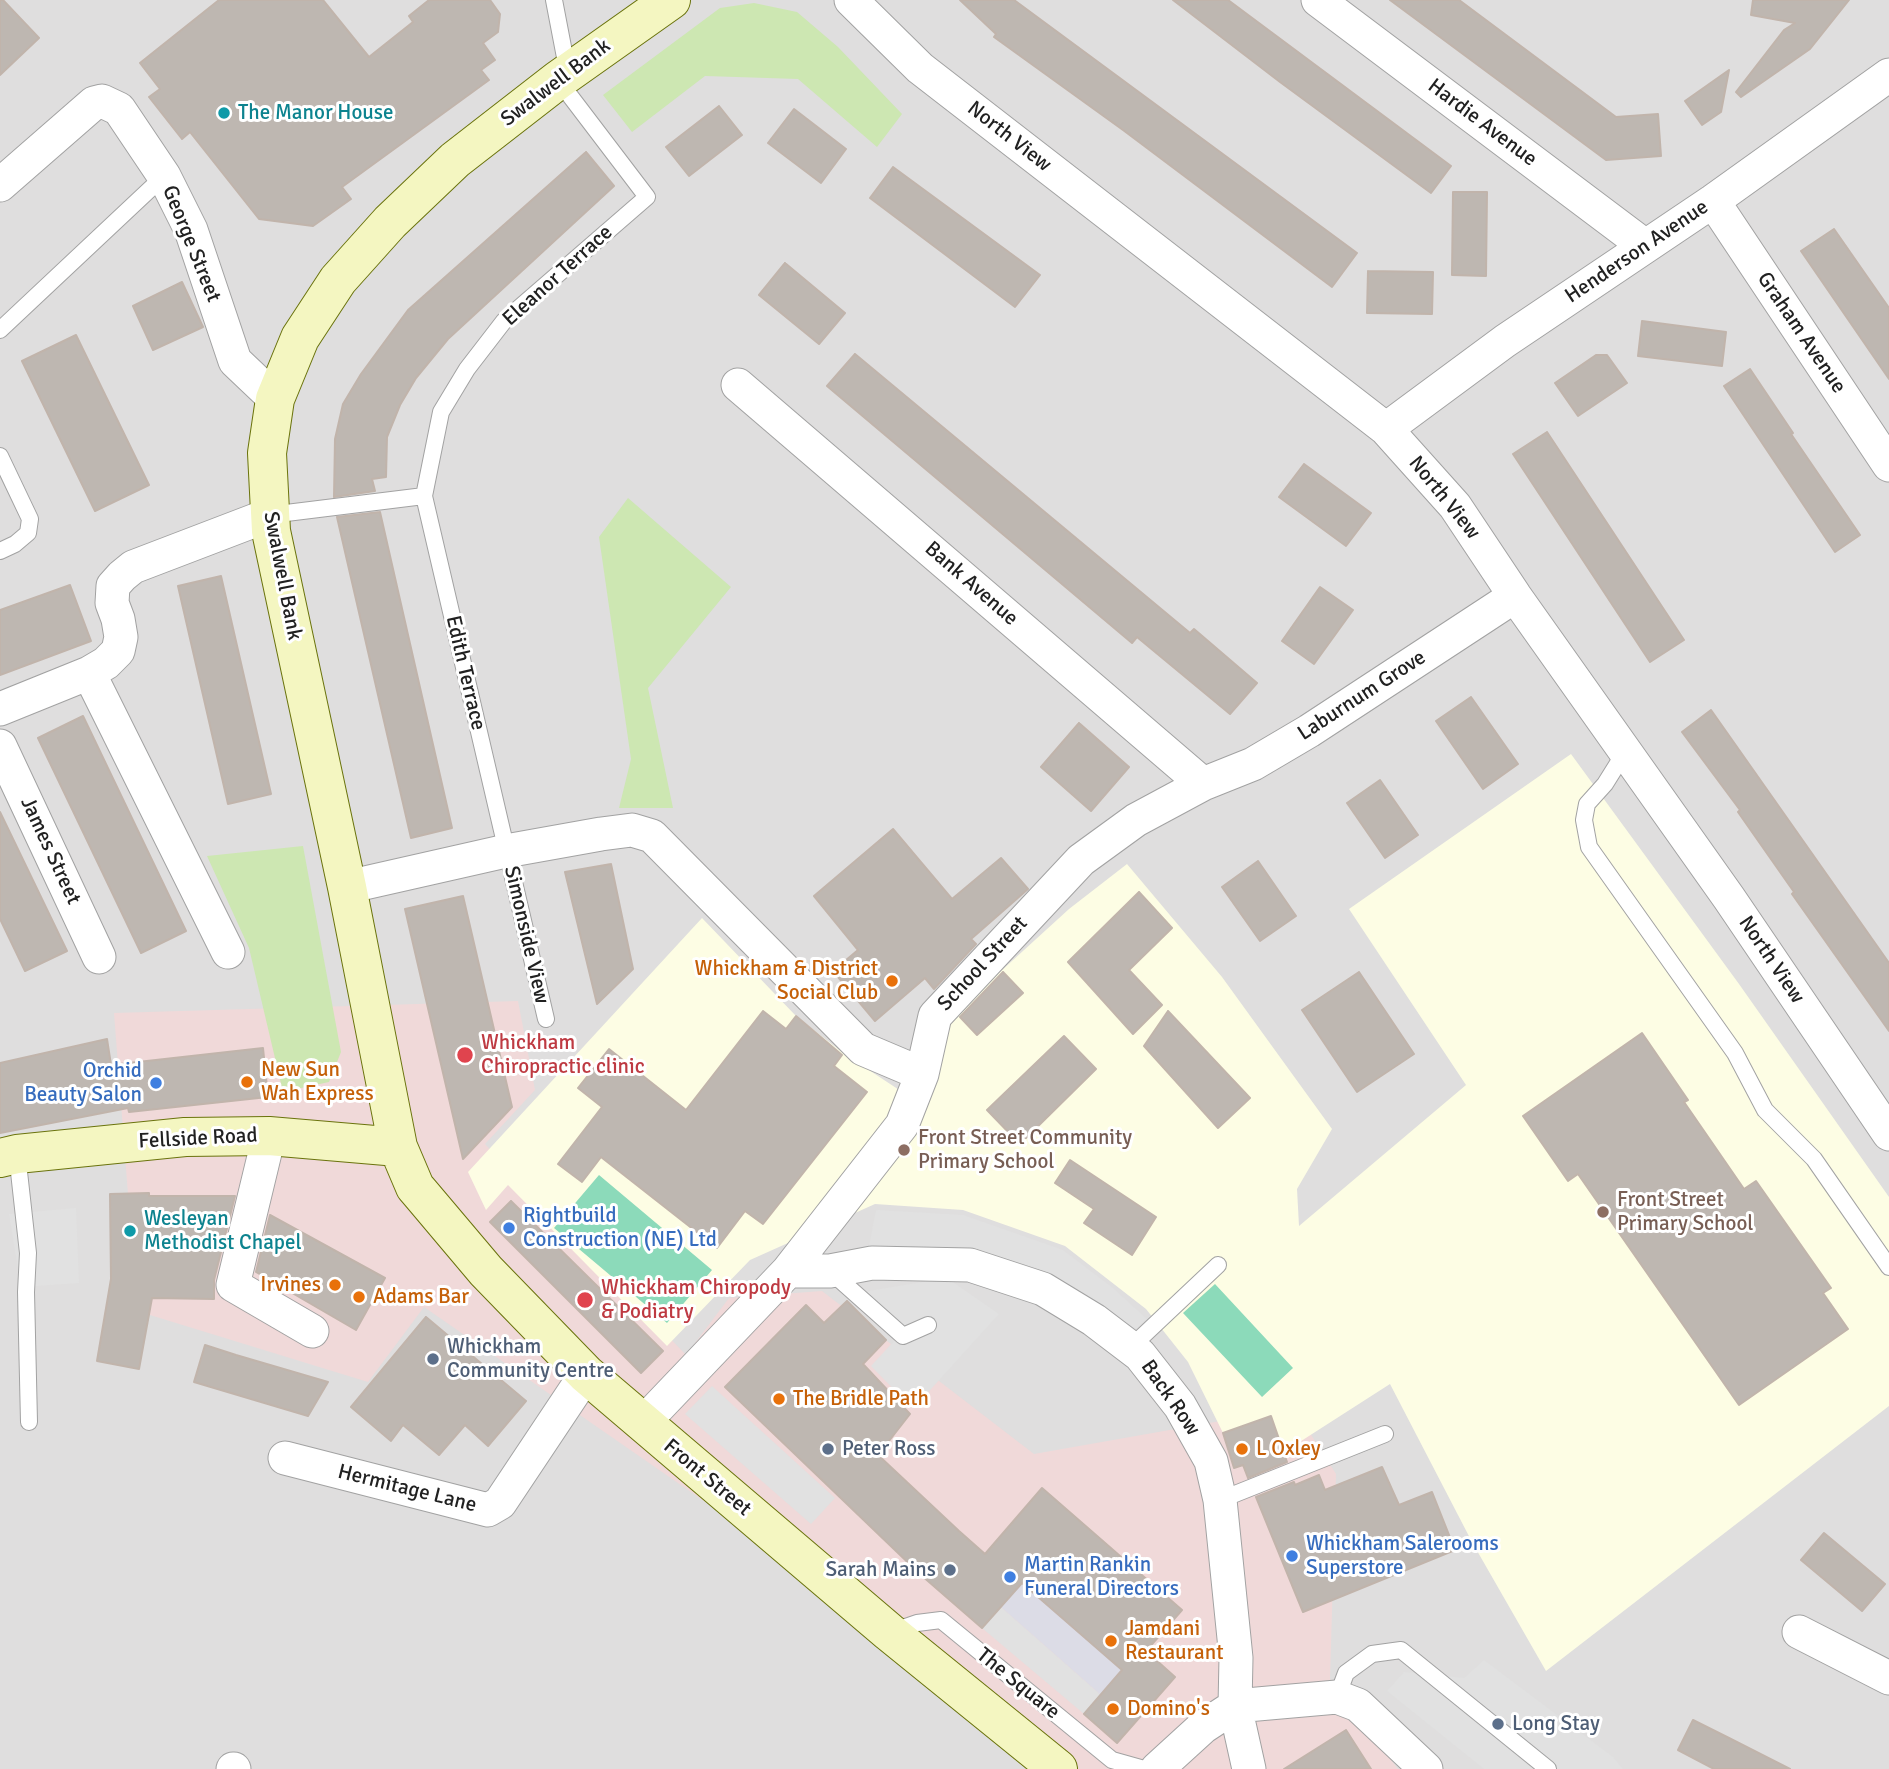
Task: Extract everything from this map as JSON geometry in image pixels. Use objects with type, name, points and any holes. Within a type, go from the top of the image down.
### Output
[{"type":"main road","name":"Swalwell Bank","points":[[398,1147],[269,515],[267,453],[275,399],[300,338],[338,280],[390,222],[456,160],[563,76],[671,0]]},
{"type":"main road","name":"Fellside Road","points":[[8,1156],[185,1136],[268,1136],[398,1147]]},
{"type":"main road","name":"Front Street","points":[[398,1147],[415,1187],[486,1271],[586,1374],[889,1632],[1058,1769]]},
{"type":"street","name":"North View","points":[[851,0],[920,68],[1387,429],[1455,506],[1515,596],[1729,898],[1889,1134]]},
{"type":"street","name":"Hardie Avenue","points":[[1318,0],[1645,247]]},
{"type":"street","name":"Henderson Avenue","points":[[1387,429],[1505,341],[1713,201],[1889,75]]},
{"type":"street","name":"George Street","points":[[0,185],[94,103],[102,101],[119,109],[164,176],[191,230],[235,361],[275,399]]},
{"type":"street","name":"Graham Avenue","points":[[1713,201],[1889,465]]},
{"type":"street","name":"Bank Avenue","points":[[738,385],[1203,784]]},
{"type":"street","points":[[0,709],[89,673],[106,663],[118,651],[121,637],[112,603],[113,586],[134,567],[269,515]]},
{"type":"street","name":"Laburnum Grove","points":[[1203,784],[1253,764],[1309,731],[1515,596]]},
{"type":"street","points":[[89,673],[228,952]]},
{"type":"street","name":"James Street","points":[[0,746],[99,957]]},
{"type":"street","name":"School Street","points":[[642,1424],[788,1271],[902,1125],[922,1074],[935,1016],[1081,860],[1136,820],[1203,784]]},
{"type":"street","points":[[347,887],[506,851],[632,830],[652,836],[863,1049],[922,1074]]},
{"type":"street","points":[[268,1136],[233,1285],[312,1331]]},
{"type":"street","name":"Back Row","points":[[788,1271],[830,1271],[872,1263],[970,1265],[1043,1289],[1094,1320],[1140,1355],[1180,1406],[1211,1461],[1220,1500],[1236,1658],[1235,1706],[1249,1769]]},
{"type":"street","name":"Hermitage Lane","points":[[285,1458],[488,1510],[500,1503],[586,1374]]},
{"type":"street","points":[[1799,1632],[1889,1678]]},
{"type":"street","points":[[1157,1769],[1203,1727],[1235,1706],[1337,1697],[1358,1704],[1426,1769]]},
{"type":"lane","points":[[554,0],[563,76]]},
{"type":"lane","name":"Eleanor Terrace","points":[[424,496],[441,412],[467,369],[504,321],[647,197],[563,76]]},
{"type":"lane","points":[[0,330],[164,176]]},
{"type":"lane","points":[[0,456],[30,519],[28,533],[15,544],[0,551]]},
{"type":"lane","points":[[269,515],[424,496]]},
{"type":"lane","name":"Edith Terrace","points":[[424,496],[506,851]]},
{"type":"lane","points":[[1625,752],[1605,783],[1587,804],[1584,820],[1590,848],[1735,1053],[1765,1110],[1814,1159],[1889,1266]]},
{"type":"lane","name":"Simonside View","points":[[506,851],[546,1019]]},
{"type":"lane","points":[[8,1156],[28,1253],[26,1292],[29,1422]]},
{"type":"lane","points":[[1130,1348],[1218,1265]]},
{"type":"lane","points":[[830,1271],[904,1336],[928,1325]]},
{"type":"lane","points":[[1220,1500],[1385,1434]]},
{"type":"lane","name":"The Square","points":[[889,1632],[917,1623],[941,1620],[1112,1760],[1144,1769]]},
{"type":"lane","points":[[1337,1697],[1346,1673],[1372,1654],[1401,1650],[1548,1769]]},
{"type":"shaded area","points":[[0,0],[1889,0],[1889,1769],[0,1769]]},
{"type":"shaded area","points":[[1571,754],[1739,984],[1889,1197],[1889,1406],[1546,1671],[1472,1542],[1390,1384],[1284,1452],[1271,1416],[1223,1433],[1188,1362],[1146,1309],[1065,1246],[963,1210],[875,1204],[750,1260],[667,1346],[508,1185],[486,1210],[468,1172],[702,918],[796,1016],[843,1053],[916,1101],[941,1036],[956,1012],[1069,909],[1127,864],[1222,977],[1332,1129],[1297,1189],[1299,1226],[1466,1085],[1349,909]]},
{"type":"shaded area","points":[[518,1001],[535,1090],[485,1144],[686,1355],[729,1298],[822,1291],[1034,1454],[1294,1408],[1336,1474],[1330,1679],[1398,1769],[1056,1769],[727,1517],[424,1307],[368,1382],[137,1311],[114,1013]]},
{"type":"shaded area","points":[[76,1208],[79,1283],[21,1287],[9,1214]]},
{"type":"shaded area","points":[[876,1210],[963,1215],[1063,1250],[1113,1288],[1147,1319],[1128,1336],[1052,1282],[868,1251]]},
{"type":"shaded area","points":[[947,1278],[999,1314],[913,1409],[871,1366],[895,1340],[857,1303],[869,1291]]},
{"type":"shaded area","points":[[712,1386],[835,1498],[811,1524],[685,1414]]},
{"type":"shaded area","points":[[1022,1583],[1122,1670],[1101,1695],[1001,1607]]},
{"type":"shaded area","points":[[1001,1607],[1101,1695],[1084,1714],[982,1628]]},
{"type":"shaded area","name":"Long Stay","points":[[1484,1660],[1613,1757],[1623,1769],[1484,1769],[1387,1691],[1404,1672],[1464,1678]]},
{"type":"green space","points":[[754,3],[797,12],[838,47],[902,114],[877,147],[798,79],[705,76],[632,132],[603,95],[720,8]]},
{"type":"green space","points":[[628,498],[731,587],[648,688],[673,808],[619,808],[631,759],[599,537]]},
{"type":"green space","points":[[303,846],[341,1052],[329,1082],[283,1092],[249,948],[207,856]]},
{"type":"green space","points":[[599,1175],[712,1270],[667,1323],[554,1228]]},
{"type":"green space","points":[[1215,1284],[1293,1368],[1262,1397],[1183,1313]]},
{"type":"building","points":[[0,0],[39,38],[0,75]]},
{"type":"building","name":"The Manor House","points":[[219,0],[323,0],[369,57],[413,22],[409,16],[429,0],[490,0],[500,14],[498,32],[483,43],[495,60],[481,70],[489,80],[342,187],[351,199],[313,226],[259,219],[190,132],[182,139],[149,97],[160,89],[140,63]]},
{"type":"building","points":[[960,0],[1014,0],[1357,253],[1332,287],[994,37],[996,34]]},
{"type":"building","points":[[1173,0],[1228,0],[1451,166],[1431,193]]},
{"type":"building","points":[[1390,0],[1459,0],[1616,117],[1658,114],[1661,156],[1606,160]]},
{"type":"building","points":[[1753,0],[1849,0],[1810,49],[1741,97],[1736,92],[1784,30],[1795,23],[1751,15]]},
{"type":"building","points":[[1729,70],[1721,112],[1702,125],[1685,101]]},
{"type":"building","points":[[719,106],[742,135],[689,176],[666,147]]},
{"type":"building","points":[[794,109],[846,149],[821,183],[768,143]]},
{"type":"building","points":[[586,152],[614,186],[448,339],[416,378],[400,405],[387,437],[386,477],[372,479],[375,491],[334,497],[335,439],[343,404],[361,374],[408,310]]},
{"type":"building","points":[[893,167],[1040,275],[1015,307],[870,198]]},
{"type":"building","points":[[1453,192],[1487,192],[1486,276],[1452,275]]},
{"type":"building","points":[[1834,229],[1889,308],[1889,379],[1801,251]]},
{"type":"building","points":[[785,263],[845,313],[819,344],[759,295]]},
{"type":"building","points":[[1368,271],[1433,272],[1432,314],[1367,313]]},
{"type":"building","points":[[182,282],[203,327],[153,350],[133,306]]},
{"type":"building","points":[[1642,321],[1726,332],[1722,366],[1638,356]]},
{"type":"building","points":[[76,335],[149,485],[95,511],[22,361]]},
{"type":"building","points":[[855,354],[1190,633],[1194,629],[1257,683],[1230,714],[1137,637],[1132,643],[827,386]]},
{"type":"building","points":[[1596,355],[1607,355],[1627,383],[1578,416],[1555,383]]},
{"type":"building","points":[[1750,369],[1860,535],[1835,552],[1724,386]]},
{"type":"building","points":[[1547,432],[1684,640],[1650,662],[1513,454]]},
{"type":"building","points":[[1304,464],[1371,513],[1346,546],[1279,497]]},
{"type":"building","points":[[380,512],[452,828],[411,838],[337,517]]},
{"type":"building","points":[[221,576],[271,794],[228,804],[178,586]]},
{"type":"building","points":[[70,585],[91,641],[0,675],[0,610]]},
{"type":"building","points":[[1320,587],[1353,610],[1314,664],[1282,641]]},
{"type":"building","points":[[1471,697],[1518,764],[1483,789],[1436,721]]},
{"type":"building","points":[[1711,710],[1889,963],[1889,1031],[1792,894],[1794,892],[1738,812],[1740,810],[1682,732]]},
{"type":"building","points":[[83,716],[186,931],[141,953],[38,738]]},
{"type":"building","points":[[1079,723],[1129,767],[1091,811],[1041,767]]},
{"type":"building","points":[[1380,780],[1418,835],[1385,858],[1347,803]]},
{"type":"building","points":[[0,812],[67,951],[25,971],[0,919]]},
{"type":"building","points":[[893,829],[952,899],[1001,858],[1028,889],[971,939],[976,944],[934,989],[925,978],[875,1021],[833,971],[858,950],[814,896]]},
{"type":"building","points":[[1258,861],[1296,916],[1260,941],[1222,887]]},
{"type":"building","points":[[611,864],[633,969],[597,1004],[565,872]]},
{"type":"building","points":[[1139,892],[1172,928],[1129,970],[1162,1005],[1133,1034],[1068,962]]},
{"type":"building","points":[[463,896],[512,1107],[463,1159],[405,909]]},
{"type":"building","points":[[1003,972],[1023,993],[977,1035],[960,1017]]},
{"type":"building","points":[[1359,972],[1414,1054],[1357,1092],[1302,1010]]},
{"type":"building","points":[[763,1011],[786,1029],[796,1016],[842,1055],[834,1066],[867,1092],[763,1224],[745,1211],[717,1248],[601,1157],[582,1182],[558,1164],[602,1107],[578,1088],[609,1049],[686,1110]]},
{"type":"building","points":[[1168,1011],[1250,1098],[1218,1128],[1144,1046]]},
{"type":"building","points":[[1642,1033],[1688,1100],[1684,1102],[1744,1189],[1756,1181],[1831,1288],[1823,1293],[1848,1329],[1739,1405],[1578,1174],[1568,1181],[1523,1116]]},
{"type":"building","points":[[1064,1036],[1096,1069],[1026,1138],[1014,1138],[987,1110]]},
{"type":"building","points":[[107,1039],[111,1065],[263,1048],[268,1097],[129,1112],[128,1108],[0,1133],[0,1063]]},
{"type":"building","points":[[1070,1160],[1156,1217],[1132,1255],[1084,1223],[1094,1209],[1055,1183]]},
{"type":"building","points":[[149,1193],[149,1196],[235,1196],[214,1280],[214,1299],[152,1298],[139,1369],[97,1361],[111,1279],[110,1194]]},
{"type":"building","points":[[511,1201],[663,1351],[641,1373],[490,1222]]},
{"type":"building","points":[[270,1215],[385,1278],[356,1330],[256,1272]]},
{"type":"building","points":[[847,1301],[886,1340],[863,1364],[910,1414],[878,1455],[959,1531],[985,1554],[1042,1488],[1182,1610],[1146,1651],[1175,1677],[1117,1743],[1084,1714],[1122,1670],[1022,1583],[982,1628],[921,1575],[725,1387],[806,1305],[824,1323]]},
{"type":"building","name":"Whickham Community Centre","points":[[426,1317],[526,1401],[488,1446],[465,1425],[439,1455],[403,1425],[391,1441],[351,1407]]},
{"type":"building","points":[[205,1345],[328,1382],[308,1416],[194,1382]]},
{"type":"building","points":[[1271,1416],[1287,1462],[1248,1478],[1243,1465],[1234,1468],[1223,1433]]},
{"type":"building","points":[[1382,1467],[1399,1505],[1432,1492],[1455,1550],[1303,1612],[1256,1497],[1319,1475],[1325,1490]]},
{"type":"building","points":[[1824,1533],[1885,1584],[1862,1611],[1801,1560]]},
{"type":"building","points":[[1693,1720],[1790,1769],[1714,1769],[1678,1750]]},
{"type":"building","points":[[1346,1730],[1371,1769],[1284,1769]]},
{"type":"place","name":"The Manor House","points":[[224,113]]},
{"type":"place","name":"Whickham & District Social Club","points":[[892,981]]},
{"type":"place","name":"Whickham Chiropractic clinic","points":[[465,1055]]},
{"type":"place","name":"New Sun Wah Express","points":[[247,1082]]},
{"type":"place","name":"Orchid Beauty Salon","points":[[156,1083]]},
{"type":"place","name":"Front Street Community Primary School","points":[[904,1150]]},
{"type":"place","name":"Front Street Primary School","points":[[1603,1212]]},
{"type":"place","name":"Rightbuild Construction (NE) Ltd","points":[[509,1228]]},
{"type":"place","name":"Wesleyan Methodist Chapel","points":[[130,1231]]},
{"type":"place","name":"Irvines","points":[[335,1285]]},
{"type":"place","name":"Adams Bar","points":[[359,1297]]},
{"type":"place","name":"Whickham Chiropody & Podiatry","points":[[585,1300]]},
{"type":"place","name":"Whickham Community Centre","points":[[433,1359]]},
{"type":"place","name":"The Bridle Path","points":[[779,1399]]},
{"type":"place","name":"Peter Ross","points":[[828,1449]]},
{"type":"place","name":"L Oxley","points":[[1242,1449]]},
{"type":"place","name":"Whickham Salerooms Superstore","points":[[1292,1556]]},
{"type":"place","name":"Sarah Mains","points":[[950,1570]]},
{"type":"place","name":"Martin Rankin Funeral Directors","points":[[1010,1577]]},
{"type":"place","name":"Jamdani Restaurant","points":[[1111,1641]]},
{"type":"place","name":"Domino's","points":[[1113,1709]]},
{"type":"place","name":"Long Stay","points":[[1498,1724]]}]
